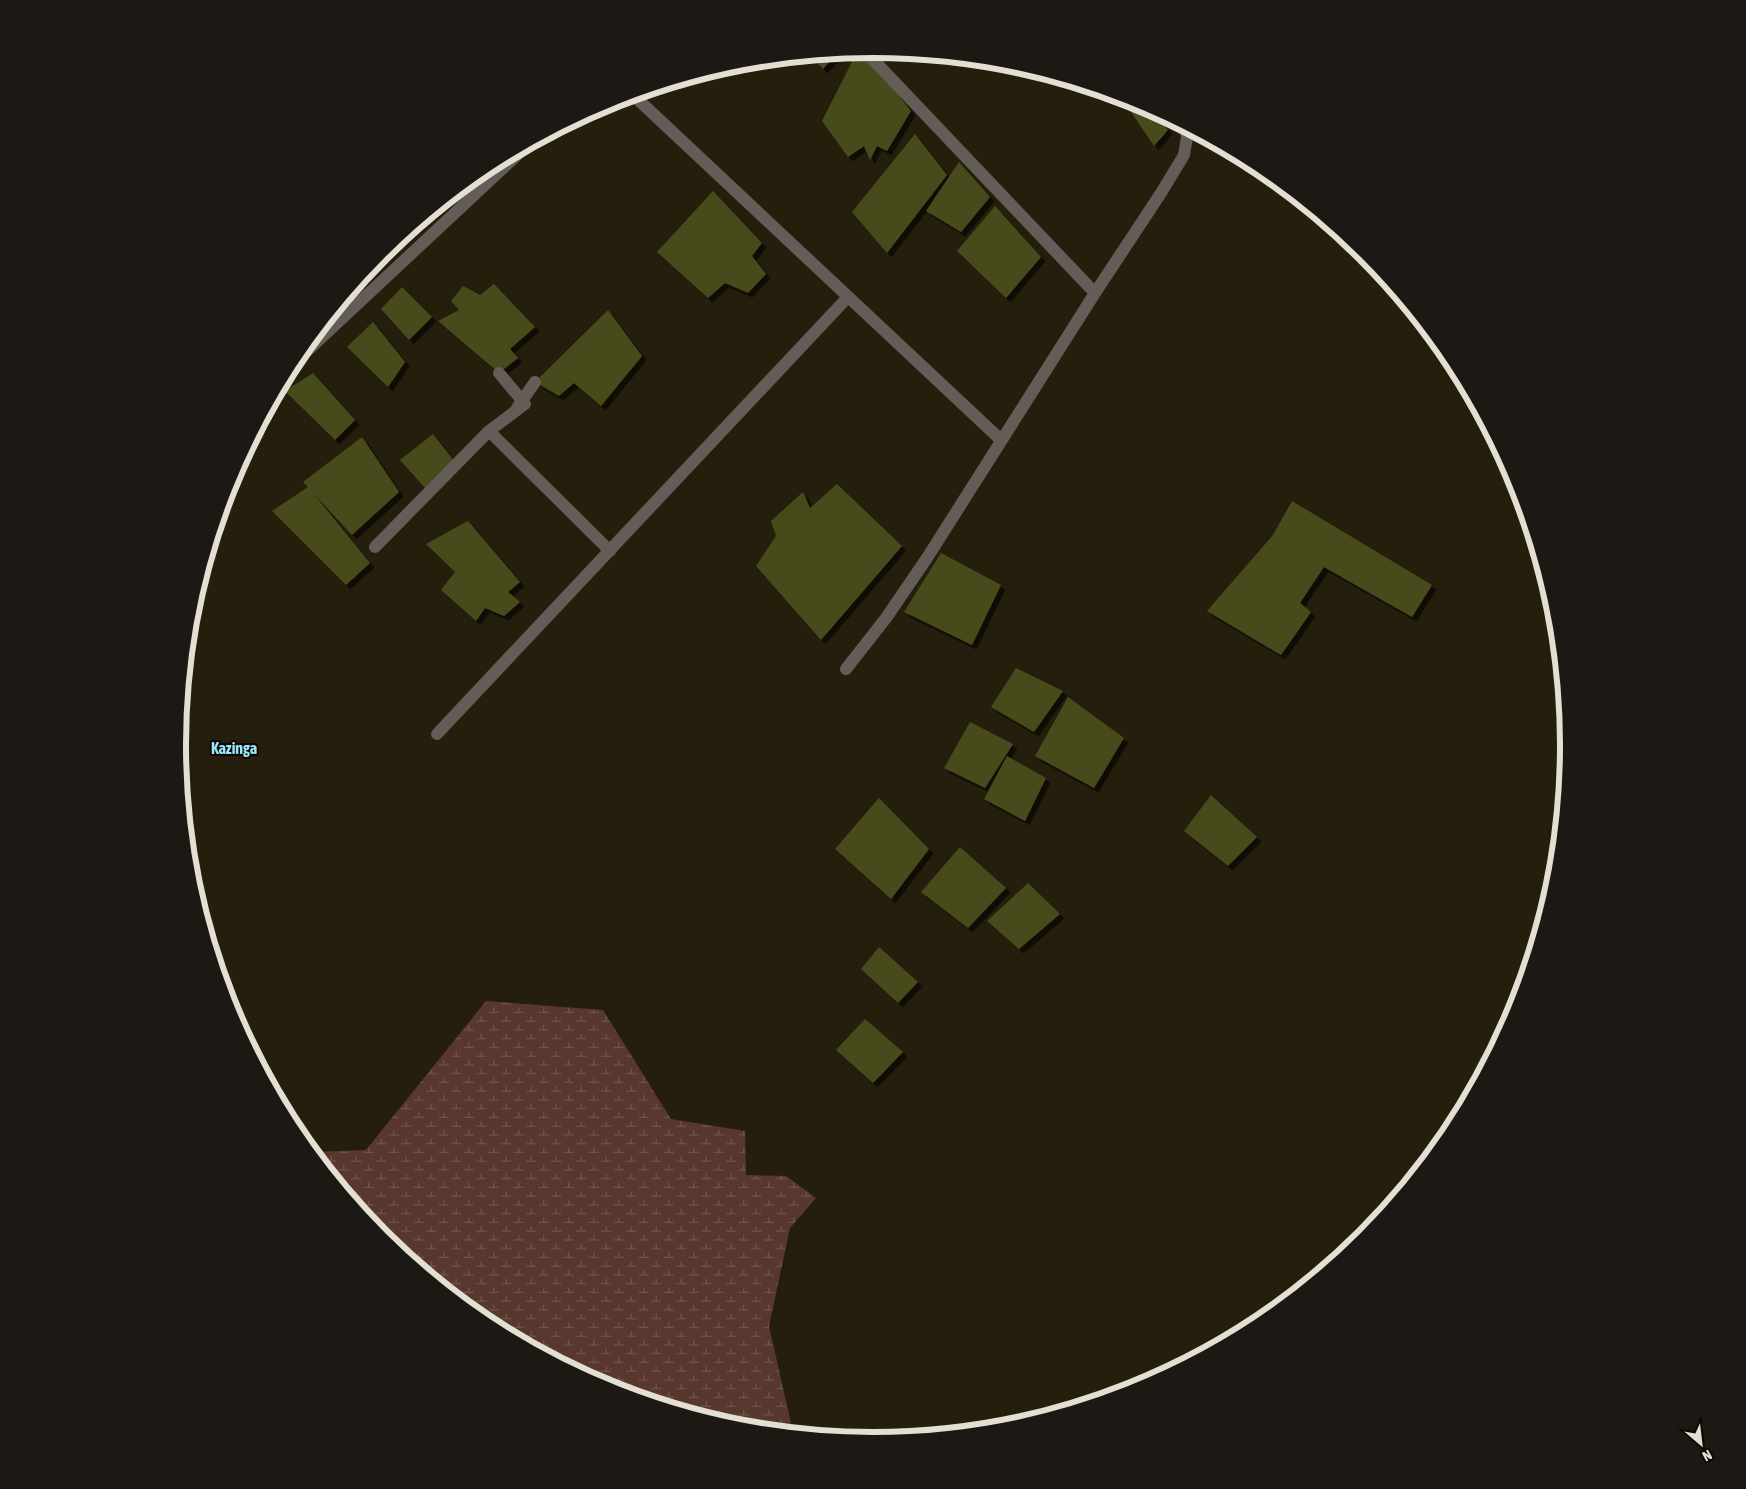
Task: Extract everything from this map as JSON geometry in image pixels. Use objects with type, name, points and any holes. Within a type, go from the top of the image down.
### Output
[{"type":"street","points":[[872,58],[1095,292]]},
{"type":"street","points":[[638,99],[1001,440]]},
{"type":"street","points":[[846,669],[886,618],[927,558],[1184,155],[1187,133]]},
{"type":"street","points":[[317,342],[509,162]]},
{"type":"street","points":[[437,734],[848,297]]},
{"type":"street","points":[[375,547],[489,430],[525,404],[499,373]]},
{"type":"street","points":[[514,412],[535,382]]},
{"type":"street","points":[[489,430],[610,551]]},
{"type":"green space","points":[[486,1001],[603,1010],[671,1119],[745,1131],[746,1175],[786,1176],[816,1198],[790,1228],[769,1326],[792,1427],[695,1408],[652,1395],[569,1361],[491,1316],[455,1290],[387,1230],[356,1197],[320,1152],[366,1150]]},
{"type":"building","points":[[854,58],[869,58],[911,111],[887,151],[877,146],[870,160],[864,146],[848,157],[822,121]]},
{"type":"building","points":[[832,59],[823,69],[815,60]]},
{"type":"building","points":[[1128,107],[1161,121],[1168,130],[1154,146]]},
{"type":"building","points":[[915,134],[947,175],[887,253],[852,212]]},
{"type":"building","points":[[959,162],[990,197],[961,232],[926,211]]},
{"type":"building","points":[[713,191],[762,243],[752,256],[766,274],[748,293],[725,283],[708,298],[657,252]]},
{"type":"building","points":[[995,206],[1041,257],[1006,298],[957,251]]},
{"type":"building","points":[[494,284],[535,327],[510,349],[518,358],[499,373],[438,321],[459,310],[451,301],[463,286],[480,295]]},
{"type":"building","points":[[402,287],[432,317],[409,340],[381,309]]},
{"type":"building","points":[[608,310],[642,356],[601,406],[574,383],[559,396],[535,382]]},
{"type":"building","points":[[373,322],[405,362],[388,387],[347,347]]},
{"type":"building","points":[[313,373],[355,420],[335,440],[285,391]]},
{"type":"building","points":[[433,434],[455,462],[426,489],[400,460]]},
{"type":"building","points":[[362,437],[399,492],[352,535],[313,493],[370,563],[346,585],[272,511],[308,487],[303,482]]},
{"type":"building","points":[[837,484],[902,546],[821,640],[756,566],[776,536],[771,521],[803,492],[810,508]]},
{"type":"building","points":[[1292,501],[1432,585],[1412,617],[1324,567],[1300,603],[1311,612],[1281,655],[1207,611],[1273,535]]},
{"type":"building","points":[[468,521],[520,582],[508,592],[520,602],[504,616],[485,608],[476,621],[441,590],[455,572],[426,544]]},
{"type":"building","points":[[941,553],[1001,585],[972,645],[904,612]]},
{"type":"building","points":[[1016,668],[1063,691],[1034,732],[991,707]]},
{"type":"building","points":[[1068,697],[1124,738],[1094,788],[1035,756]]},
{"type":"building","points":[[970,722],[1013,744],[985,788],[944,768]]},
{"type":"building","points":[[1007,756],[1046,778],[1025,821],[984,799]]},
{"type":"building","points":[[1211,795],[1257,837],[1228,866],[1184,831]]},
{"type":"building","points":[[879,798],[929,849],[891,899],[835,849]]},
{"type":"building","points":[[960,847],[1006,888],[968,928],[921,892]]},
{"type":"building","points":[[1028,883],[1060,914],[1019,949],[987,921]]},
{"type":"building","points":[[879,947],[918,982],[898,1003],[861,969]]},
{"type":"building","points":[[865,1019],[903,1052],[873,1083],[836,1050]]},
{"type":"district","name":"Kazinga","points":[[234,748]]}]
